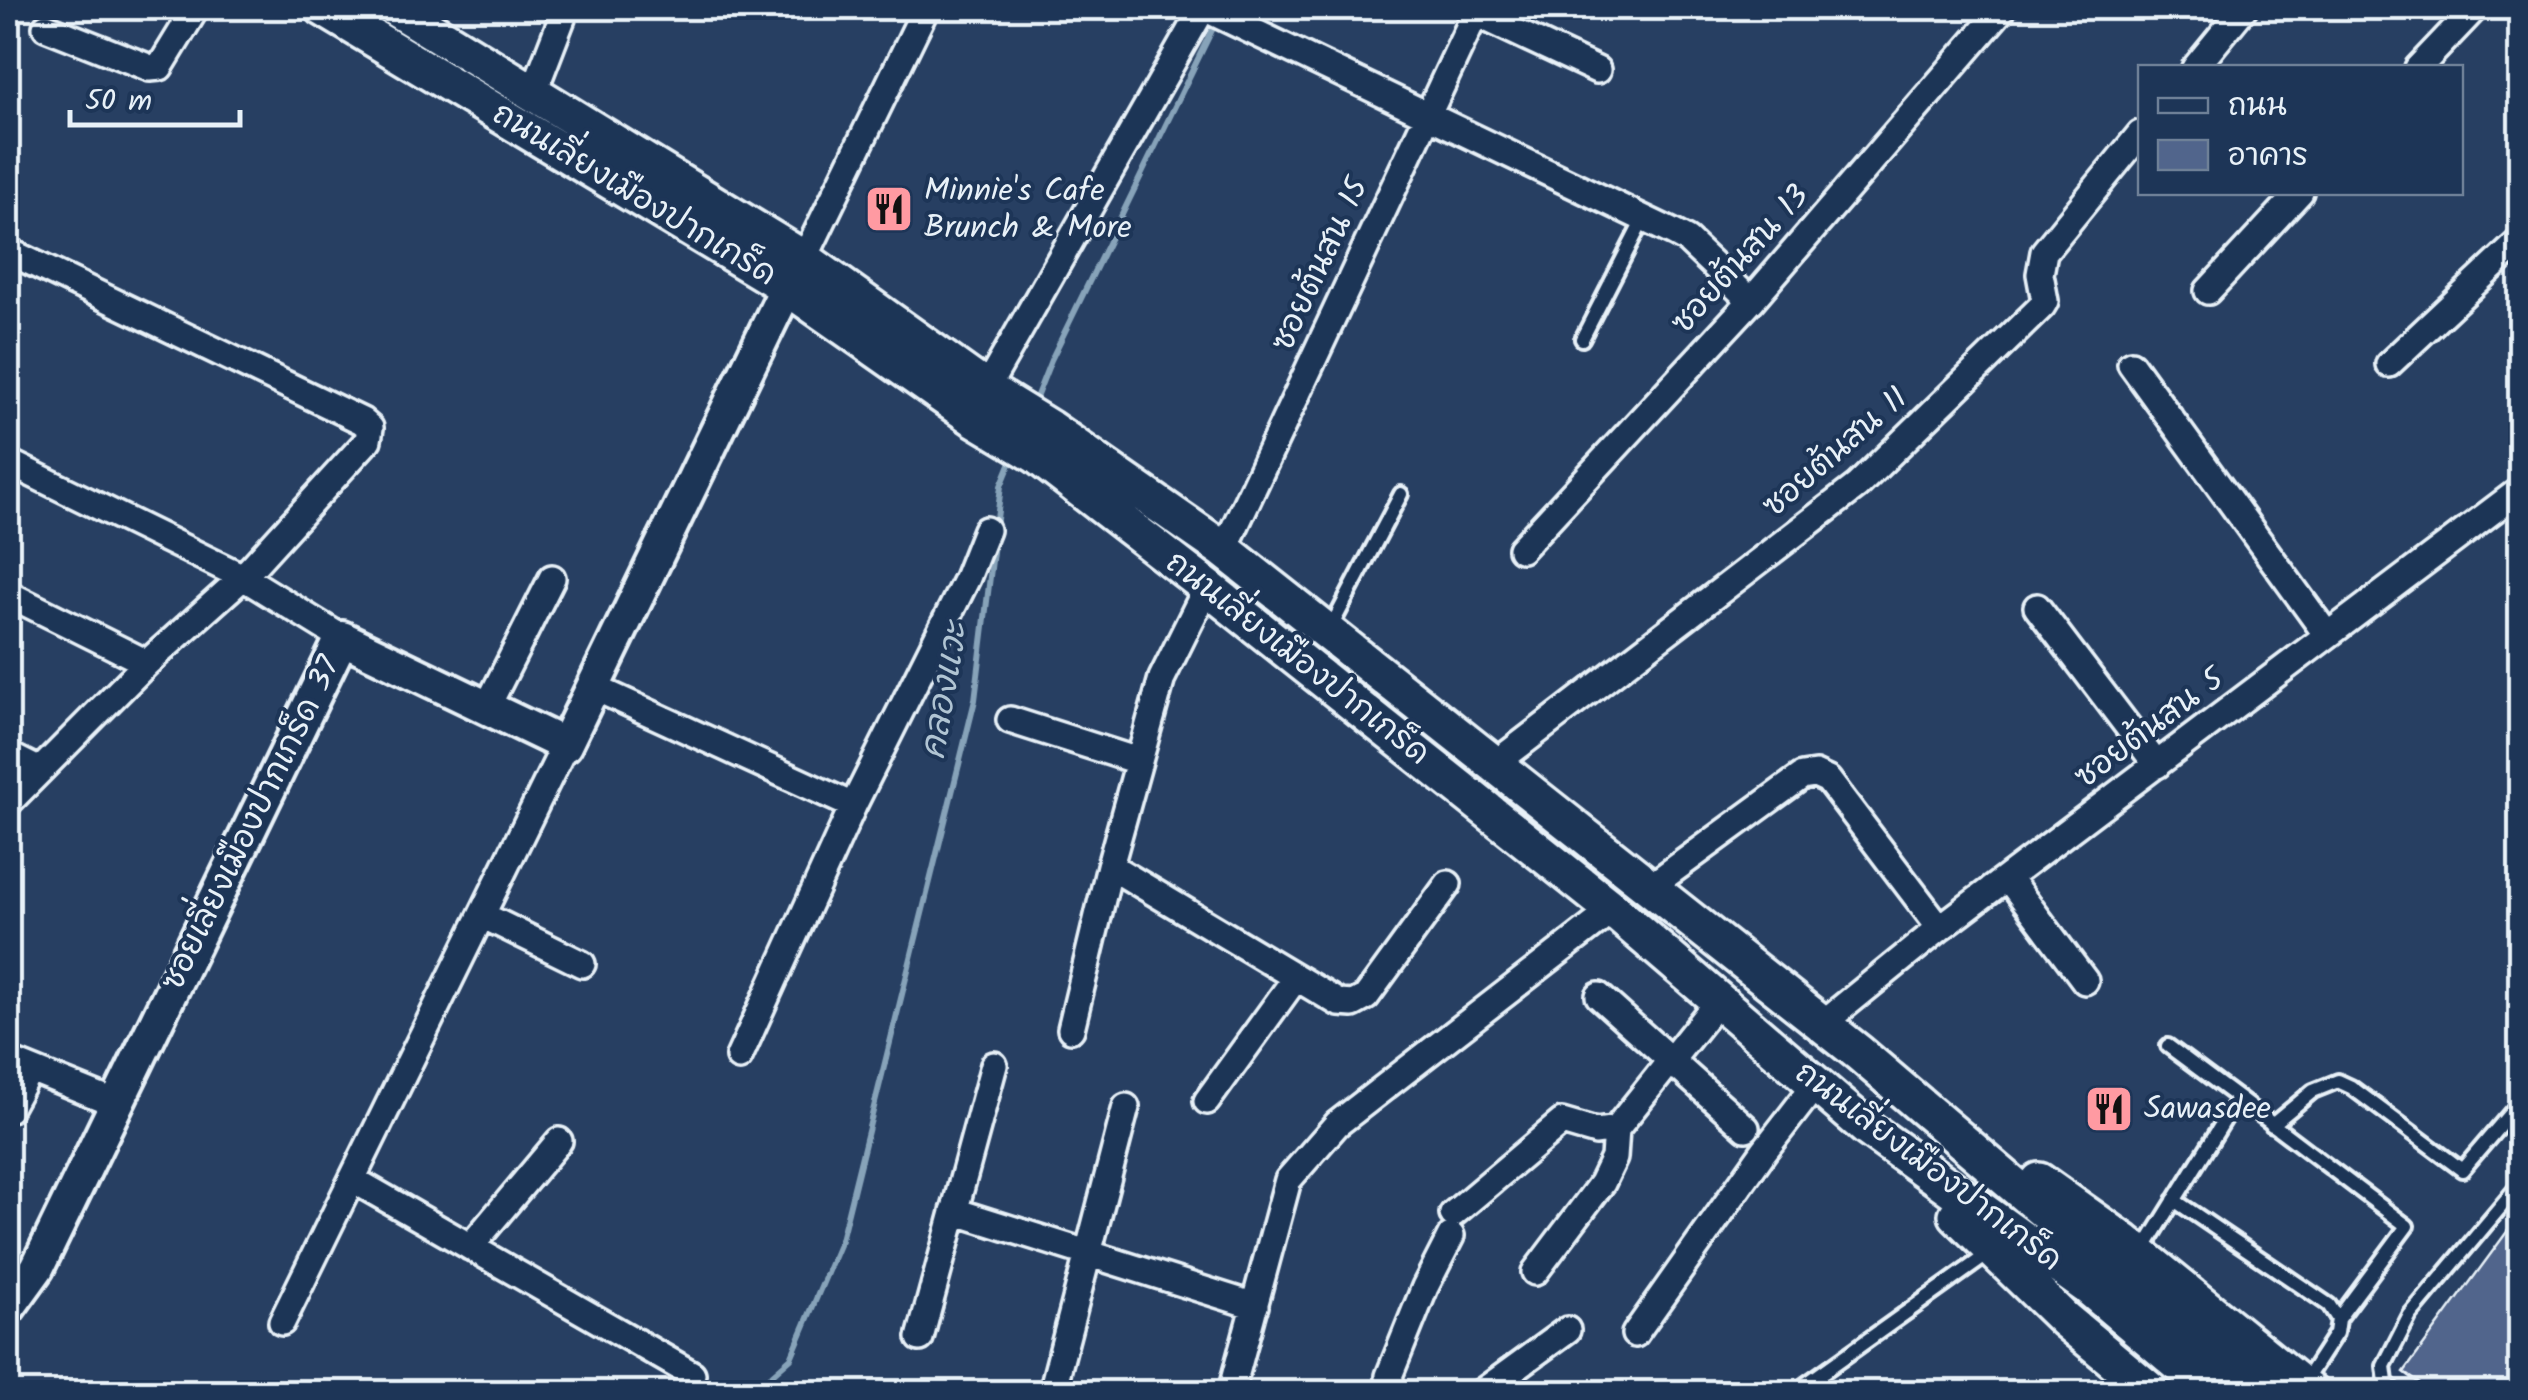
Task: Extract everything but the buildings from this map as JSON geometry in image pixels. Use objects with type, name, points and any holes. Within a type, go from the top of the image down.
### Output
[{"type":"main road","name":"ถนนเลี่ยงเมืองปากเกร็ด","points":[[323,8],[795,273]]},
{"type":"main road","name":"ถนนเลี่ยงเมืองปากเกร็ด","points":[[395,8],[534,91],[1042,442],[1207,586],[1613,910],[1814,1085],[1867,1128],[2087,1286],[2212,1392]]},
{"type":"main road","name":"ถนนเลี่ยงเมืองปากเกร็ด","points":[[1042,442],[1224,550],[1859,1054],[2256,1392]]},
{"type":"main road","points":[[1859,1054],[2141,1255],[2306,1389]]},
{"type":"main road","points":[[1867,1128],[2064,1320],[2152,1392]]},
{"type":"street","points":[[46,27],[150,68],[160,68],[196,8]]},
{"type":"street","points":[[534,91],[566,8]]},
{"type":"street","points":[[282,1322],[926,8]]},
{"type":"street","points":[[984,400],[1206,8],[1687,240],[1751,300]]},
{"type":"street","name":"ซอยต้นสน 13","points":[[1521,549],[1751,300],[2003,8]]},
{"type":"street","points":[[2197,65],[2244,8]]},
{"type":"street","points":[[2421,65],[2475,8]]},
{"type":"street","points":[[1477,10],[1598,70]]},
{"type":"street","name":"ซอยต้นสน 15","points":[[1224,550],[1477,10]]},
{"type":"street","name":"ซอยต้นสน 11","points":[[1496,763],[1857,486],[2042,306],[2040,274],[2044,252],[2138,136]]},
{"type":"street","points":[[2208,291],[2297,195]]},
{"type":"street","points":[[2390,364],[2520,241]]},
{"type":"street","points":[[8,251],[370,428],[368,440],[243,577],[147,663],[8,802]]},
{"type":"street","points":[[2132,364],[2327,636]]},
{"type":"street","points":[[8,462],[243,577],[342,638]]},
{"type":"street","name":"ซอยต้นสน 5","points":[[1822,1024],[1940,928],[2520,490]]},
{"type":"street","points":[[739,1057],[853,806],[986,530]]},
{"type":"street","points":[[486,707],[552,578]]},
{"type":"street","points":[[1071,1028],[1110,866],[1162,678],[1207,586]]},
{"type":"street","points":[[8,594],[147,663]]},
{"type":"street","points":[[2037,607],[2157,765]]},
{"type":"street","name":"ซอยเลี่ยงเมืองปากเกร็ด 37","points":[[8,1308],[37,1268],[342,638],[565,745]]},
{"type":"street","points":[[594,686],[853,806]]},
{"type":"street","points":[[1010,720],[1138,761]]},
{"type":"street","points":[[8,756],[38,770]]},
{"type":"street","points":[[1650,887],[1802,776],[1815,774],[1828,780],[1940,928]]},
{"type":"street","points":[[1110,866],[1296,979],[1339,1003],[1353,1004],[1366,997],[1448,884]]},
{"type":"street","points":[[2008,878],[2085,981]]},
{"type":"street","points":[[1232,1392],[1288,1180],[1337,1124],[1613,910]]},
{"type":"street","points":[[482,915],[582,964]]},
{"type":"street","points":[[1207,1101],[1296,979]]},
{"type":"street","points":[[1599,996],[1746,1128]]},
{"type":"street","points":[[1535,1272],[1602,1182],[1614,1158],[1616,1130],[1718,1001]]},
{"type":"street","points":[[8,1109],[19,1064],[116,1104]]},
{"type":"street","points":[[920,1338],[994,1065]]},
{"type":"street","points":[[1634,1334],[1814,1085]]},
{"type":"street","points":[[1052,1392],[1126,1107]]},
{"type":"street","points":[[1394,1392],[1389,1376],[1452,1225],[1562,1122],[1596,1132],[1616,1130]]},
{"type":"street","points":[[470,1247],[559,1141]]},
{"type":"street","points":[[352,1180],[692,1374]]},
{"type":"street","points":[[954,1211],[1255,1306]]},
{"type":"street","points":[[1482,1392],[1567,1330]]},
{"type":"lane","points":[[1582,338],[1644,218]]},
{"type":"lane","points":[[1328,632],[1401,494]]},
{"type":"lane","points":[[2168,1046],[2407,1226],[2338,1319],[2336,1333],[2306,1389]]},
{"type":"lane","points":[[2272,1125],[2313,1090],[2338,1081],[2462,1170],[2520,1103]]},
{"type":"lane","points":[[2141,1255],[2238,1098]]},
{"type":"lane","points":[[2396,1392],[2386,1382],[2384,1366],[2410,1315],[2520,1184]]},
{"type":"lane","points":[[2174,1200],[2329,1305],[2338,1319]]},
{"type":"lane","points":[[1795,1392],[1993,1250]]},
{"type":"waterway","name":"คลองแวะ","points":[[1034,403],[1051,360],[1216,22]]},
{"type":"waterway","name":"คลองแวะ","points":[[752,1392],[791,1358],[841,1240],[975,700],[1001,486],[1013,457]]},
{"type":"place","name":"Minnie's Cafe Brunch & More","points":[[889,209]]},
{"type":"place","name":"Sawasdee","points":[[2109,1109]]}]
